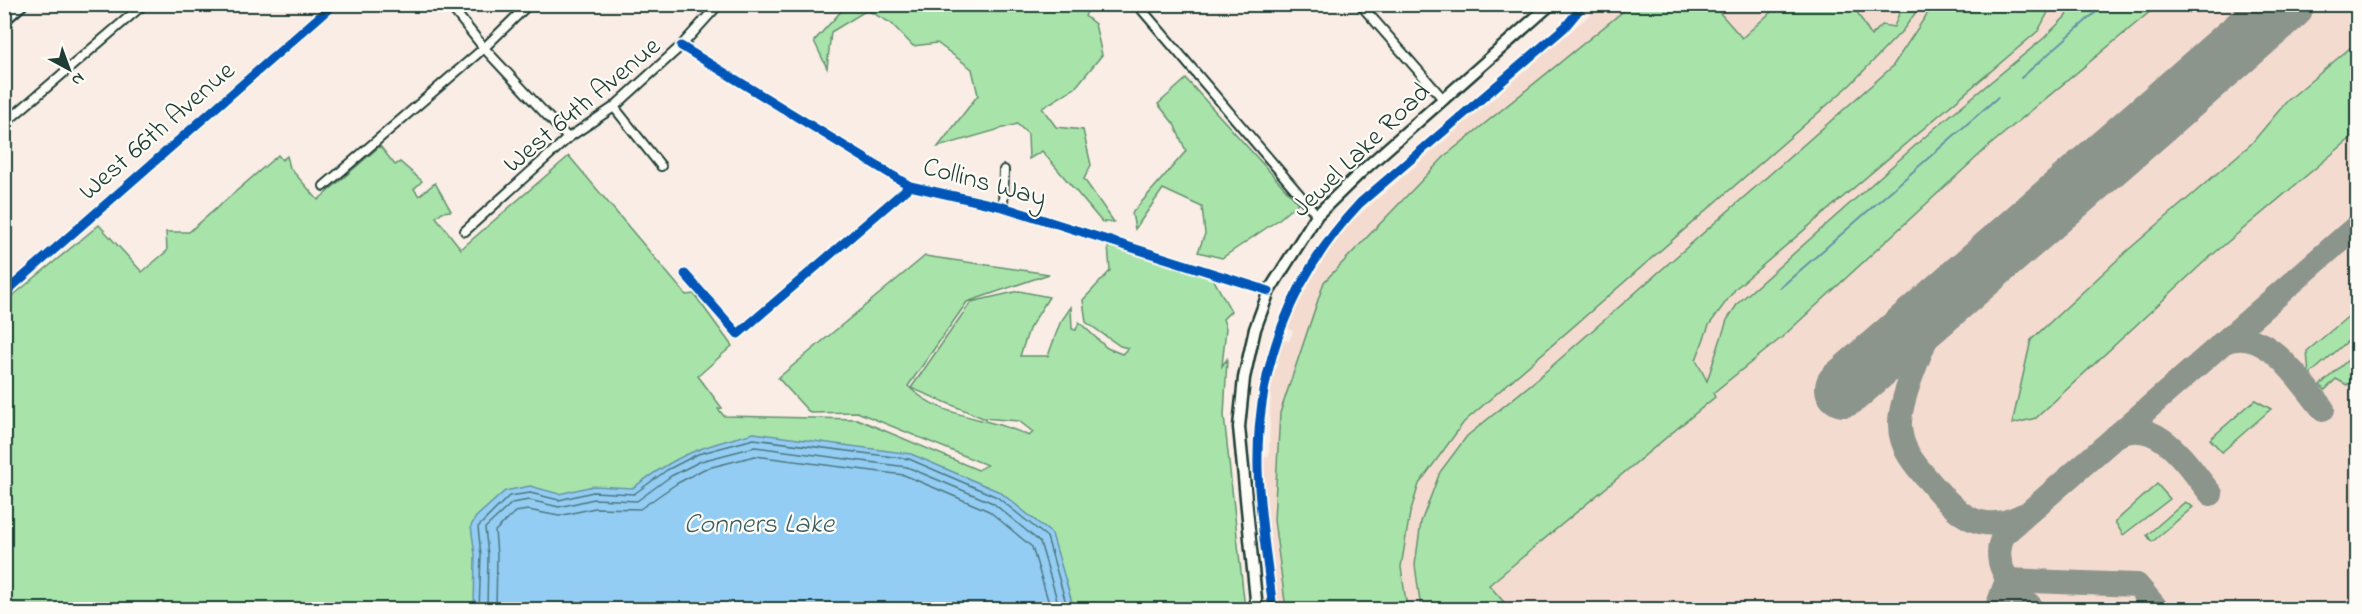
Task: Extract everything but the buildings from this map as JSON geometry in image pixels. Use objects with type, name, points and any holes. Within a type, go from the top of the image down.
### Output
[{"type":"main road","points":[[4,20],[22,4]]},
{"type":"main road","name":"Jewel Lake Road","points":[[1257,609],[1239,427],[1246,368],[1255,329],[1269,291],[1317,215],[1361,172],[1551,4]]},
{"type":"street","points":[[4,124],[144,4]]},
{"type":"street","name":"West 66th Avenue","points":[[8,290],[334,4]]},
{"type":"street","points":[[449,4],[484,48],[568,138]]},
{"type":"street","points":[[324,186],[484,48],[529,4]]},
{"type":"street","name":"West 64th Avenue","points":[[465,231],[568,138],[614,107],[681,46],[719,4]]},
{"type":"street","points":[[1137,4],[1317,215]]},
{"type":"street","points":[[1360,4],[1444,100]]},
{"type":"street","name":"Collins Way","points":[[681,46],[910,186],[1003,207],[1269,291]]},
{"type":"street","points":[[614,107],[661,166]]},
{"type":"street","points":[[1003,207],[1004,170]]},
{"type":"street","points":[[685,274],[738,334],[910,186]]},
{"type":"shaded area","points":[[1601,5],[2357,5],[2357,609],[1278,609],[1260,459],[1269,456],[1271,385],[1281,339],[1289,342],[1293,331],[1285,328],[1305,280],[1345,227]]},
{"type":"green space","points":[[847,5],[1091,5],[1085,16],[1095,24],[1102,55],[1075,88],[1042,108],[1056,127],[1083,130],[1091,165],[1084,179],[1114,222],[1102,222],[1042,151],[1029,159],[1028,134],[1017,124],[938,147],[978,95],[972,69],[937,43],[913,46],[891,23],[867,10],[831,32],[827,68],[814,41]]},
{"type":"green space","points":[[1631,5],[1713,5],[1742,38],[1779,5],[1853,5],[1871,36],[1882,25],[1894,27],[1902,5],[1921,5],[1903,30],[1850,85],[1464,422],[1419,484],[1410,513],[1401,567],[1407,609],[1286,609],[1274,520],[1280,413],[1324,282],[1446,155]]},
{"type":"green space","points":[[1933,5],[2052,5],[2038,31],[1736,288],[1709,325],[1696,360],[1707,381],[1727,320],[1738,303],[1935,128],[2044,38],[2066,16],[2069,5],[2158,5],[1990,145],[1780,339],[1713,393],[1715,397],[1489,585],[1510,609],[1421,609],[1415,565],[1421,522],[1440,472],[1467,436],[1536,380],[1892,67]]},
{"type":"green space","points":[[2357,42],[2357,133],[2204,262],[2036,418],[2012,424],[2031,340],[2128,250],[2251,144],[2287,101]]},
{"type":"green space","points":[[1186,79],[1298,203],[1278,220],[1222,258],[1198,252],[1205,234],[1202,207],[1163,189],[1135,229],[1132,213],[1186,151],[1174,124],[1158,104]]},
{"type":"green space","points":[[380,146],[395,165],[400,162],[422,181],[414,189],[419,196],[435,183],[451,211],[442,212],[436,217],[461,249],[569,156],[686,295],[694,294],[732,346],[698,376],[722,408],[718,409],[724,416],[857,419],[978,470],[987,465],[857,412],[810,413],[778,378],[925,256],[1049,274],[967,302],[908,386],[921,397],[936,405],[1029,436],[1033,432],[1019,421],[983,418],[911,388],[971,302],[1019,291],[1049,297],[1029,329],[1020,356],[1048,356],[1060,323],[1071,307],[1072,329],[1076,330],[1079,322],[1107,348],[1122,354],[1128,348],[1120,346],[1086,322],[1083,300],[1110,271],[1108,245],[1211,275],[1231,311],[1223,319],[1226,328],[1222,366],[1227,359],[1224,416],[1245,609],[5,610],[5,302],[99,225],[142,272],[167,251],[166,232],[189,232],[278,155],[282,160],[287,156],[290,168],[318,200]]},
{"type":"green space","points":[[2357,309],[2357,333],[2309,375],[2307,351]]},
{"type":"green space","points":[[2357,352],[2357,376],[2347,385],[2336,379],[2325,390],[2320,385]]},
{"type":"green space","points":[[2255,400],[2271,409],[2222,452],[2210,439]]},
{"type":"green space","points":[[2157,484],[2170,499],[2123,535],[2115,522]]},
{"type":"green space","points":[[2185,502],[2193,507],[2152,542],[2147,535]]},
{"type":"water","name":"Conners Lake","points":[[754,433],[911,454],[1000,492],[1052,534],[1074,609],[474,609],[475,555],[471,526],[476,517],[505,491],[530,486],[559,494],[593,486],[633,488],[663,467],[690,453]]},
{"type":"waterway","points":[[2021,78],[2105,4]]},
{"type":"waterway","points":[[1780,288],[1998,97]]},
{"type":"taxiway","points":[[2034,610],[2012,584],[2001,566],[1999,556],[2004,534],[2358,225]]},
{"type":"taxiway","points":[[1940,305],[1905,396],[1900,422],[1905,447],[1913,462],[1949,503],[1970,518],[1994,523],[2023,515]]},
{"type":"taxiway","points":[[2222,343],[2238,339],[2253,341],[2267,347],[2292,370],[2323,409]]},
{"type":"taxiway","points":[[2116,436],[2131,431],[2145,432],[2158,437],[2171,446],[2211,494]]},
{"type":"taxiway","points":[[2007,580],[2137,585],[2158,610]]},
{"type":"taxiway","points":[[1996,610],[2007,580]]},
{"type":"runway","points":[[1844,388],[2285,4]]},
{"type":"cycle path","points":[[8,290],[334,4]]},
{"type":"cycle path","points":[[1273,610],[1260,504],[1259,431],[1263,395],[1271,359],[1282,325],[1297,293],[1315,261],[1360,203],[1565,27],[1584,4]]},
{"type":"cycle path","points":[[681,46],[910,186],[1003,207],[1269,291]]},
{"type":"cycle path","points":[[685,274],[738,334],[910,186]]}]
